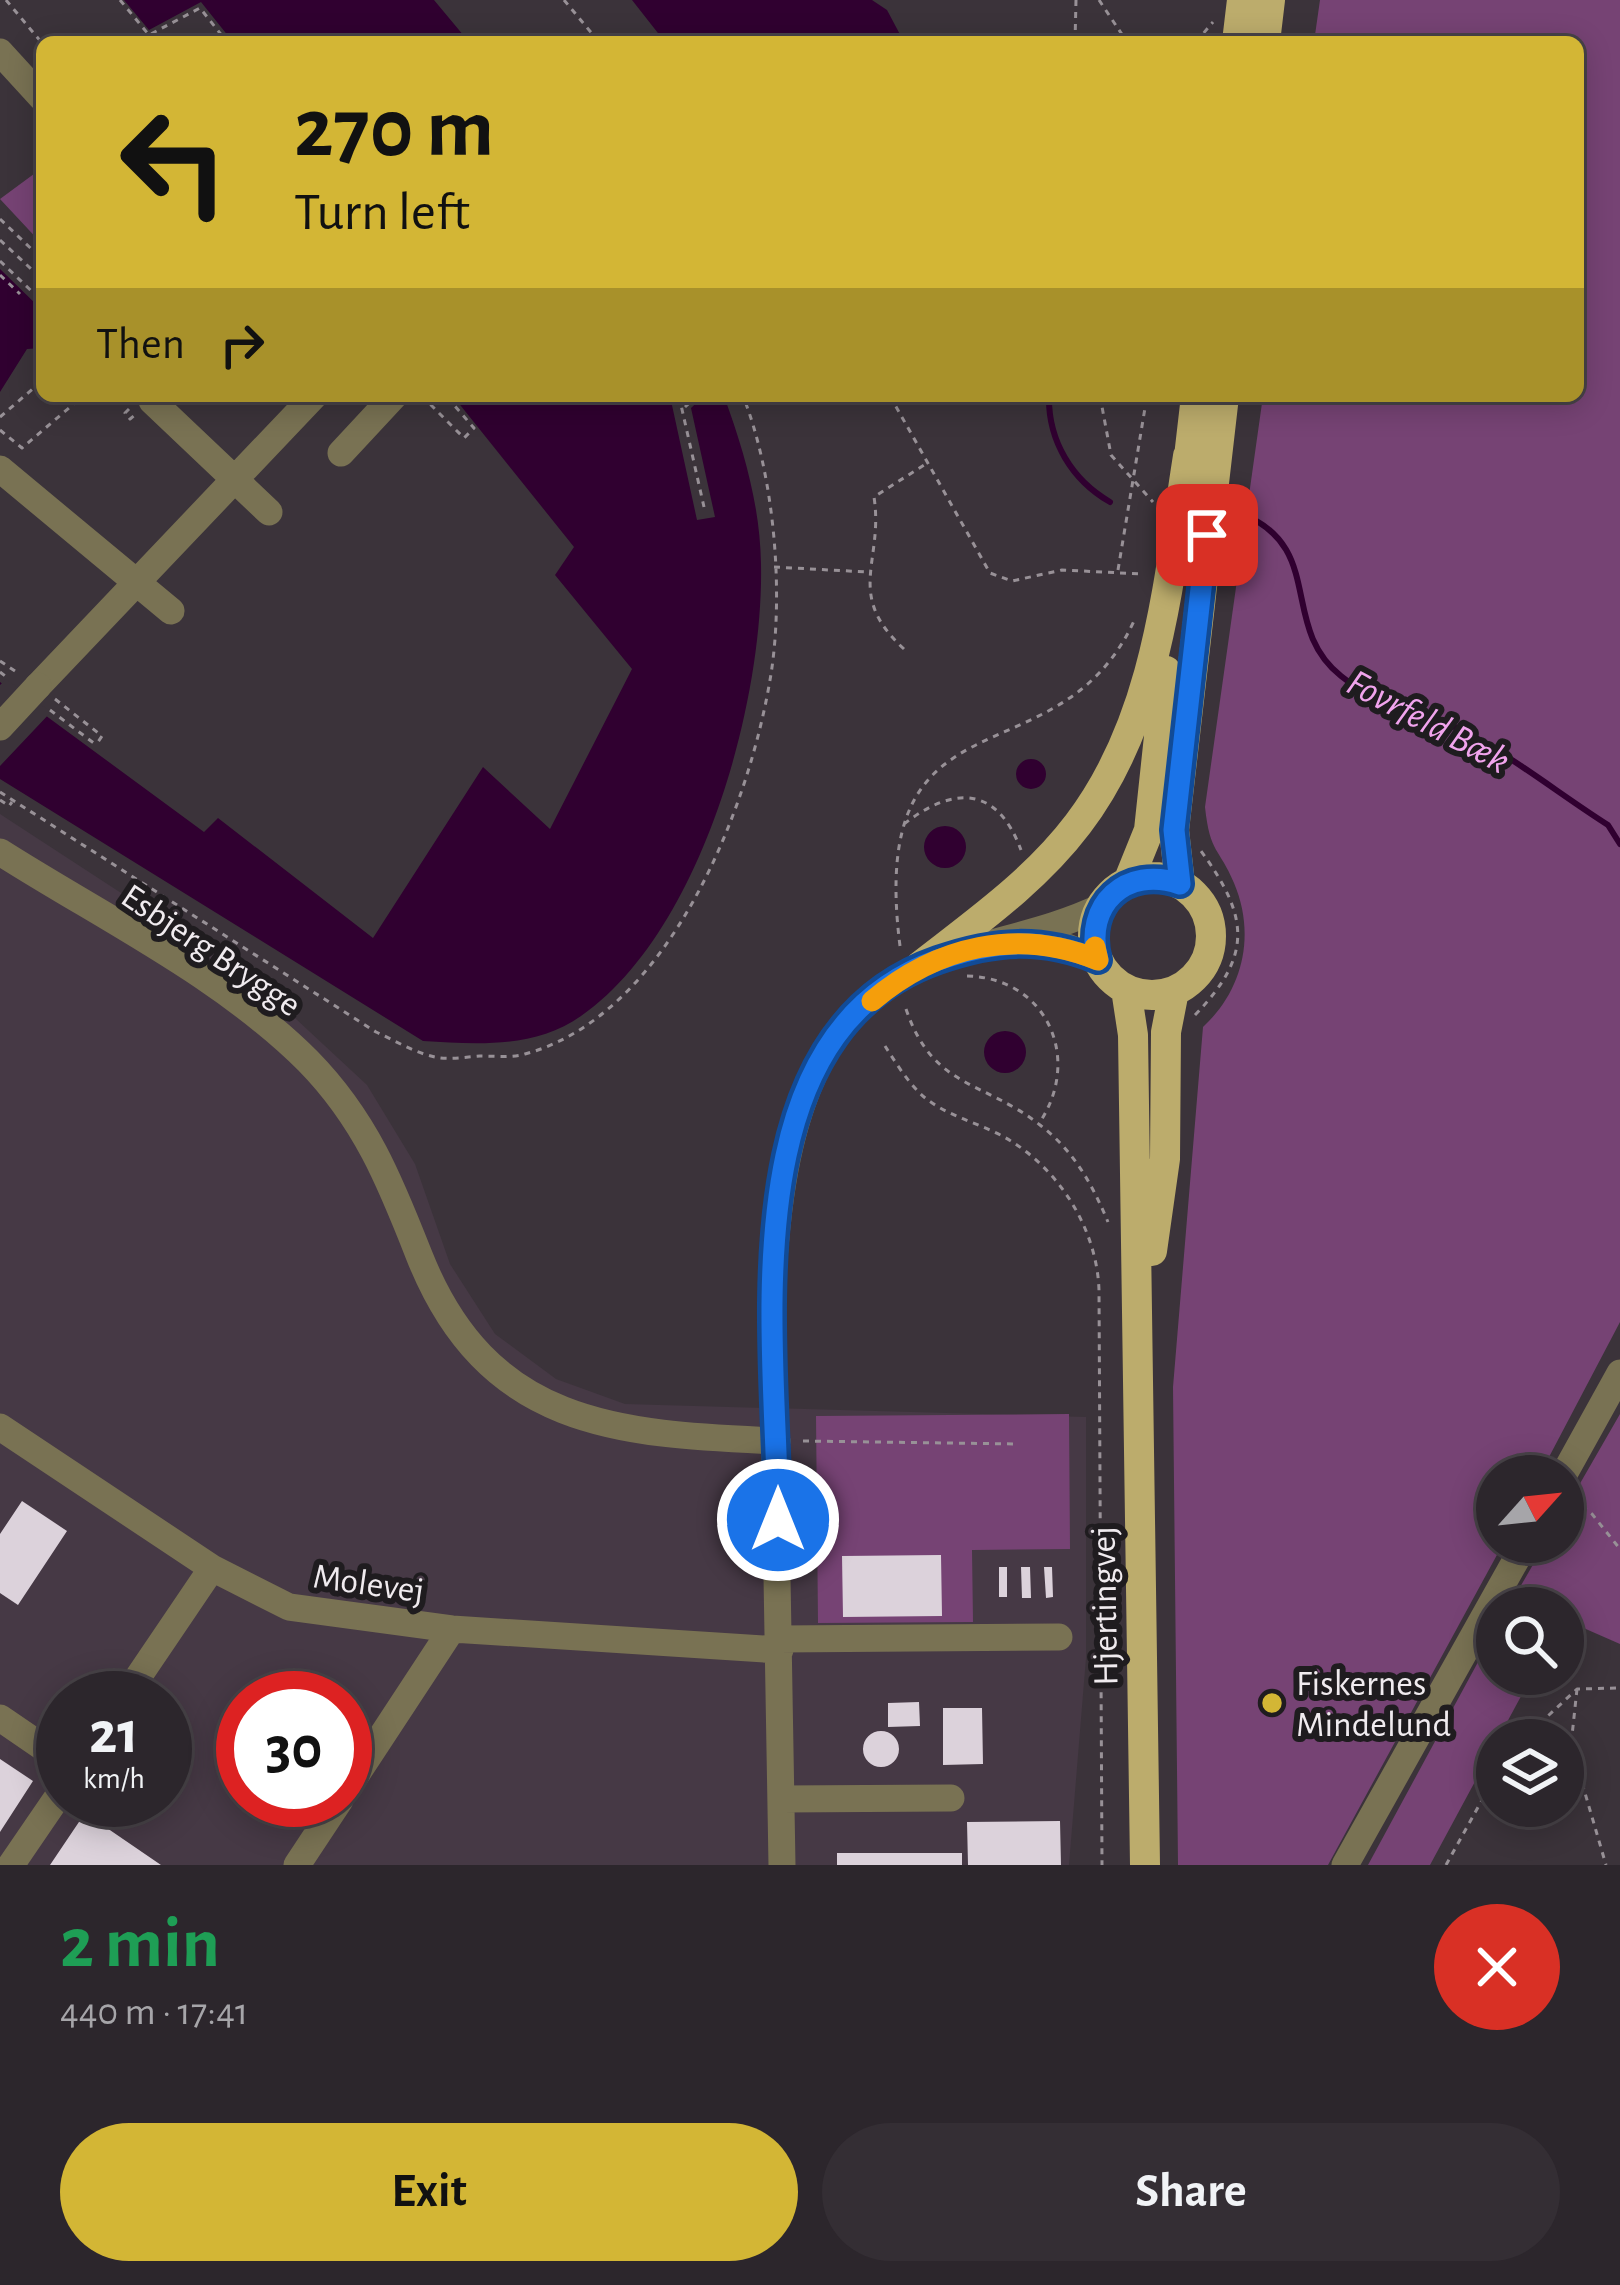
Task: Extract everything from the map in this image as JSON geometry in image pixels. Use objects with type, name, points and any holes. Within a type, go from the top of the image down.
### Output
[{"type":"main road","points":[[1226,31],[1242,0]]},
{"type":"main road","points":[[1266,36],[1270,0]]},
{"type":"main road","points":[[910,956],[1030,876],[1077,826],[1110,775],[1142,701],[1162,620],[1195,402]]},
{"type":"main road","points":[[1180,884],[1174,830],[1222,402]]},
{"type":"main road","points":[[1128,882],[1163,878],[1180,884],[1206,911],[1211,930],[1203,967],[1174,991],[1158,995],[1126,989],[1098,960],[1094,924],[1101,907],[1128,882],[1149,830],[1188,456]]},
{"type":"main road","name":"Hjertingvej","points":[[1126,989],[1132,1035],[1139,1346],[1145,1865]]},
{"type":"main road","name":"Hjertingvej","points":[[1139,1346],[1165,1159],[1166,1032],[1174,991]]},
{"type":"street","points":[[0,52],[36,91]]},
{"type":"street","points":[[139,402],[269,512]]},
{"type":"street","points":[[0,727],[308,402]]},
{"type":"street","points":[[341,453],[388,402]]},
{"type":"street","points":[[0,469],[171,611]]},
{"type":"street","name":"Esbjerg Brygge","points":[[0,852],[260,1018],[308,1061],[377,1149],[441,1303],[472,1345],[510,1381],[554,1408],[603,1427],[661,1436],[777,1441]]},
{"type":"street","points":[[782,1865],[772,1289],[777,1200],[805,1089],[835,1040],[910,956],[1003,942],[1101,907]]},
{"type":"street","points":[[1003,942],[1067,947],[1098,960]]},
{"type":"street","points":[[1575,1455],[1620,1372]]},
{"type":"street","name":"Molevej","points":[[0,1427],[212,1568],[289,1607],[452,1629],[616,1640],[780,1644],[1059,1637]]},
{"type":"street","points":[[1346,1865],[1514,1563]]},
{"type":"street","points":[[142,1671],[212,1568]]},
{"type":"street","points":[[372,1751],[452,1629]]},
{"type":"street","points":[[0,1718],[36,1743]]},
{"type":"street","points":[[781,1799],[951,1798]]},
{"type":"street","points":[[11,1865],[37,1827]]},
{"type":"street","points":[[297,1865],[322,1827]]},
{"type":"path","points":[[6,0],[36,36]]},
{"type":"path","points":[[120,0],[148,34],[200,8],[222,36]]},
{"type":"path","points":[[564,0],[594,36]]},
{"type":"path","points":[[1075,36],[1076,0]]},
{"type":"path","points":[[1099,0],[1123,36]]},
{"type":"path","points":[[0,219],[36,253]]},
{"type":"path","points":[[0,240],[36,273]]},
{"type":"path","points":[[0,261],[36,295]]},
{"type":"path","points":[[0,275],[20,294]]},
{"type":"path","points":[[0,416],[36,386]]},
{"type":"path","points":[[0,430],[22,448],[76,402]]},
{"type":"path","points":[[428,402],[464,438],[474,428],[451,402]]},
{"type":"path","points":[[680,402],[704,506]]},
{"type":"path","points":[[682,409],[690,402]]},
{"type":"path","points":[[0,792],[376,1032],[435,1058],[525,1054],[593,1021],[652,964],[695,897],[732,820],[771,676],[773,567],[768,486],[745,402]]},
{"type":"path","points":[[893,402],[990,573],[1012,580],[1062,570],[1150,574]]},
{"type":"path","points":[[1101,402],[1112,455],[1158,509]]},
{"type":"path","points":[[1118,572],[1146,402]]},
{"type":"path","points":[[904,649],[883,630],[869,599],[867,572],[878,522],[874,497],[926,464]]},
{"type":"path","points":[[773,567],[867,572]]},
{"type":"path","points":[[910,956],[892,882],[902,825],[920,790],[960,750],[1048,713],[1095,680],[1124,642],[1140,609]]},
{"type":"path","points":[[902,825],[945,797],[983,801],[1001,812],[1025,860]]},
{"type":"path","points":[[0,800],[9,806],[13,800]]},
{"type":"path","points":[[911,998],[903,1007],[916,1038],[948,1075],[1039,1124],[1059,1082],[1056,1035],[1029,997],[986,976],[962,976]]},
{"type":"path","points":[[885,1046],[922,1095],[950,1115],[1014,1143],[1043,1166],[1076,1210],[1093,1246],[1099,1290],[1102,1865]]},
{"type":"path","points":[[777,1441],[1016,1444]]},
{"type":"path","points":[[1584,1508],[1620,1549]]},
{"type":"path","points":[[1584,1690],[1620,1688]]},
{"type":"path","points":[[1545,1719],[1572,1695]]},
{"type":"path","points":[[1576,1695],[1571,1745],[1606,1865]]},
{"type":"path","points":[[1446,1865],[1476,1810]]},
{"type":"shaded area","points":[[124,0],[434,0],[464,36],[228,36],[201,2],[149,30]]},
{"type":"shaded area","points":[[632,0],[872,0],[887,10],[901,36],[660,36]]},
{"type":"shaded area","points":[[1320,0],[1620,0],[1620,1322],[1550,1455],[1476,1455],[1476,1563],[1493,1563],[1328,1865],[1178,1865],[1173,1387],[1203,1027],[1228,996],[1244,942],[1241,903],[1212,842],[1205,807],[1262,402],[1584,402],[1584,36],[1315,36]]},
{"type":"shaded area","points":[[36,172],[36,238],[0,199]]},
{"type":"shaded area","points":[[0,269],[36,304],[36,348],[27,349],[0,392]]},
{"type":"shaded area","points":[[458,402],[726,402],[750,478],[761,564],[751,682],[737,746],[717,811],[660,930],[623,978],[563,1027],[505,1042],[423,1041],[0,779],[0,682],[204,832],[218,818],[373,938],[483,767],[550,829],[632,669],[555,575],[574,547]]},
{"type":"shaded area","points":[[1031,759],[1042,763],[1046,774],[1042,785],[1031,789],[1020,785],[1016,774],[1020,763]]},
{"type":"shaded area","points":[[0,814],[253,979],[367,1085],[415,1164],[450,1264],[495,1334],[556,1379],[625,1404],[1086,1417],[1086,1658],[1069,1865],[0,1865]]},
{"type":"shaded area","points":[[945,826],[960,832],[966,847],[960,862],[945,868],[930,862],[924,847],[930,832]]},
{"type":"shaded area","points":[[1005,1031],[1020,1037],[1026,1052],[1020,1067],[1005,1073],[990,1067],[984,1052],[990,1037]]},
{"type":"shaded area","points":[[1069,1414],[1070,1549],[972,1550],[973,1622],[818,1623],[816,1416]]},
{"type":"shaded area","points":[[1620,1414],[1620,1644],[1584,1628],[1584,1587],[1520,1587],[1534,1563],[1584,1563],[1584,1477]]},
{"type":"shaded area","points":[[1476,1666],[1476,1695],[1522,1695],[1509,1719],[1476,1719],[1476,1780],[1430,1865],[1368,1865]]},
{"type":"pier","points":[[671,402],[698,402],[691,408],[715,517],[697,520]]},
{"type":"pier","points":[[6,679],[51,712],[0,766],[0,685]]},
{"type":"building","points":[[22,1501],[67,1531],[18,1605],[0,1593],[0,1534]]},
{"type":"building","points":[[941,1555],[942,1616],[843,1617],[842,1556]]},
{"type":"building","points":[[999,1567],[1007,1567],[1007,1597],[999,1597]]},
{"type":"building","points":[[1021,1567],[1030,1567],[1031,1598],[1022,1598]]},
{"type":"building","points":[[1044,1567],[1052,1567],[1053,1597],[1046,1598]]},
{"type":"building","points":[[919,1702],[920,1726],[888,1727],[888,1703]]},
{"type":"building","points":[[943,1708],[982,1708],[983,1764],[943,1765]]},
{"type":"building","points":[[881,1731],[894,1736],[899,1749],[894,1762],[881,1767],[868,1762],[863,1749],[868,1736]]},
{"type":"building","points":[[0,1759],[33,1781],[0,1832]]},
{"type":"building","points":[[1060,1821],[1061,1865],[968,1865],[967,1822]]},
{"type":"building","points":[[76,1827],[105,1827],[161,1865],[50,1865]]},
{"type":"building","points":[[837,1853],[962,1853],[962,1865],[837,1865]]},
{"type":"waterway","name":"Fovrfeld Bæk","points":[[1049,402],[1065,458],[1084,482],[1110,502]]},
{"type":"waterway","name":"Fovrfeld Bæk","points":[[1240,513],[1267,528],[1284,546],[1294,566],[1311,634],[1322,656],[1341,676],[1369,694],[1459,729],[1497,751],[1608,825],[1620,844]]},
{"type":"slow traffic","points":[[872,1001],[920,966],[961,952],[1003,942],[1034,942],[1067,947],[1098,960],[1095,947]]},
{"type":"place","name":"Fiskernes Mindelund","points":[[1272,1703]]},
{"type":"route","points":[[778,1520],[772,1289],[777,1200],[805,1089],[835,1040],[866,1006],[920,966],[1003,942],[1067,947],[1098,960],[1094,924],[1112,892],[1145,877],[1180,884],[1174,830],[1207,535]]}]
